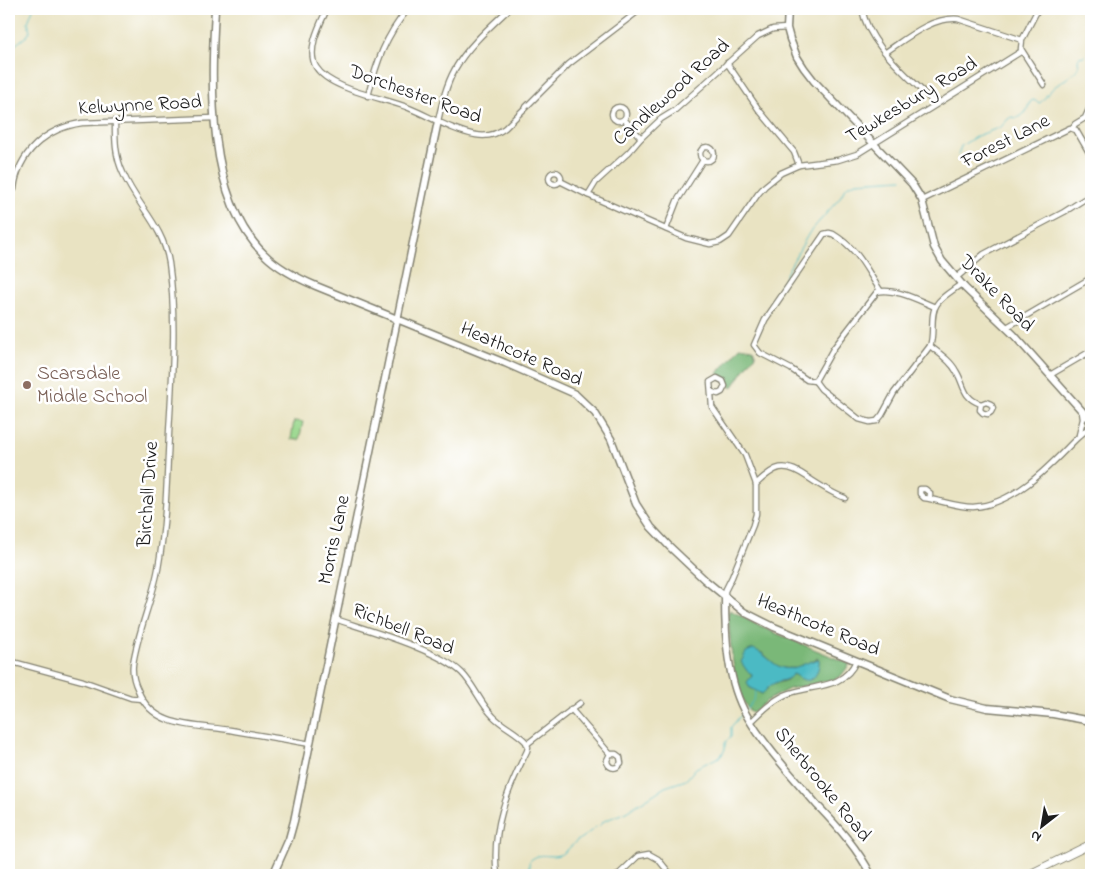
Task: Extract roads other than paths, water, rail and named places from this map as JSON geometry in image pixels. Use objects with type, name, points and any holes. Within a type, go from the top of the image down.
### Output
[{"type":"main road","points":[[1028,875],[1091,844]]},
{"type":"street","name":"Heathcote Road","points":[[215,9],[214,118],[224,177],[230,198],[244,227],[262,252],[278,266],[302,280],[560,386],[575,394],[595,414],[610,438],[636,504],[651,527],[725,598],[744,612],[856,661],[969,705],[1053,714],[1091,722]]},
{"type":"street","name":"Dorchester Road","points":[[327,9],[312,51],[316,67],[327,77],[338,84],[368,96],[407,107],[475,135],[486,136],[497,133],[512,121],[569,64],[641,9]]},
{"type":"street","points":[[368,96],[376,64],[385,43],[408,9]]},
{"type":"street","points":[[438,120],[445,91],[455,68],[481,36],[510,9]]},
{"type":"street","points":[[787,28],[788,9]]},
{"type":"street","points":[[862,9],[867,27],[886,52],[935,104]]},
{"type":"street","points":[[1038,9],[1022,40],[1022,52],[1044,85]]},
{"type":"street","points":[[886,52],[933,23],[947,18],[958,19],[1022,40]]},
{"type":"street","name":"Candlewood Road","points":[[588,195],[596,182],[661,119],[674,111],[758,36],[773,30],[787,28]]},
{"type":"street","name":"Drake Road","points":[[787,28],[797,57],[810,76],[912,184],[922,200],[934,247],[942,262],[961,284],[1006,328],[1091,421]]},
{"type":"street","name":"Tewkesbury Road","points":[[560,181],[588,195],[703,244],[720,242],[729,236],[765,186],[781,173],[799,165],[845,158],[856,154],[1022,52]]},
{"type":"street","points":[[727,63],[759,110],[794,152],[799,165]]},
{"type":"street","points":[[1073,127],[1085,118],[1091,105]]},
{"type":"street","name":"Kelwynne Road","points":[[14,190],[17,172],[31,150],[38,142],[52,132],[69,125],[115,121],[214,118]]},
{"type":"street","points":[[624,119],[641,138]]},
{"type":"street","name":"Morris Lane","points":[[273,875],[292,830],[438,120]]},
{"type":"street","name":"Birchall Drive","points":[[115,121],[115,148],[123,174],[155,224],[165,245],[169,263],[173,308],[172,370],[163,533],[157,574],[134,654],[132,669],[136,686],[142,699],[158,715],[174,723],[310,744]]},
{"type":"street","name":"Forest Lane","points":[[922,200],[1003,162],[1064,129],[1073,127],[1091,156]]},
{"type":"street","points":[[666,229],[681,194],[703,160]]},
{"type":"street","points":[[9,176],[16,178]]},
{"type":"street","points":[[956,278],[984,254],[1064,212],[1091,195]]},
{"type":"street","points":[[935,308],[914,298],[880,290],[865,264],[854,250],[829,232],[824,234],[765,320],[754,345],[760,353],[791,369],[807,380],[815,381],[821,389],[859,419],[870,422],[876,421],[882,415],[894,393],[930,346],[933,340],[935,308],[939,301],[961,284]]},
{"type":"street","points":[[1006,328],[1091,278]]},
{"type":"street","points":[[815,381],[833,349],[874,295],[880,290]]},
{"type":"street","points":[[930,346],[951,364],[964,391],[975,402],[981,404]]},
{"type":"street","points":[[1050,375],[1091,351]]},
{"type":"street","name":"Sherbrooke Road","points":[[712,392],[712,407],[746,455],[756,484],[756,514],[753,525],[725,591],[725,624],[730,666],[738,696],[751,722],[790,773],[848,840],[872,875]]},
{"type":"street","points":[[1078,437],[1083,419],[1082,410]]},
{"type":"street","points":[[930,498],[941,502],[971,507],[1000,499],[1024,487],[1042,473],[1091,425]]},
{"type":"street","points":[[756,484],[776,468],[786,466],[796,469],[831,492],[845,498]]},
{"type":"street","name":"Richbell Road","points":[[335,619],[424,651],[456,668],[465,676],[480,701],[491,714],[523,738],[527,744]]},
{"type":"street","points":[[9,661],[83,680],[131,698],[142,699]]},
{"type":"street","points":[[751,722],[767,707],[785,695],[840,680],[851,670],[856,661]]},
{"type":"street","points":[[497,875],[495,853],[497,832],[509,788],[527,751],[527,744],[580,702]]},
{"type":"street","points":[[570,709],[610,754]]},
{"type":"street","points":[[618,875],[638,856],[649,854],[658,859],[671,875]]},
{"type":"water","points":[[753,649],[763,654],[776,665],[786,668],[796,667],[819,659],[818,670],[812,679],[808,680],[793,674],[787,679],[771,685],[762,694],[749,687],[747,682],[752,674],[747,671],[741,662],[746,652]]},
{"type":"waterway","points":[[9,53],[15,45],[28,35],[30,31],[28,22],[33,9]]},
{"type":"waterway","points":[[958,156],[961,146],[977,136],[1001,127],[1008,119],[1012,117],[1017,118],[1026,112],[1030,102],[1033,100],[1040,103],[1054,87],[1077,70],[1079,57],[1084,56],[1091,49]]},
{"type":"waterway","points":[[780,284],[783,282],[809,233],[839,199],[847,186],[856,182],[902,179]]},
{"type":"waterway","points":[[746,710],[754,699],[756,691]]},
{"type":"waterway","points":[[599,826],[604,821],[626,812],[665,787],[686,780],[696,768],[721,756],[725,749],[725,743],[731,736],[731,727],[743,713]]},
{"type":"waterway","points":[[526,875],[529,873],[530,860],[539,856],[556,856],[561,854],[596,827]]},
{"type":"place","name":"Scarsdale Middle School","points":[[27,385]]}]
